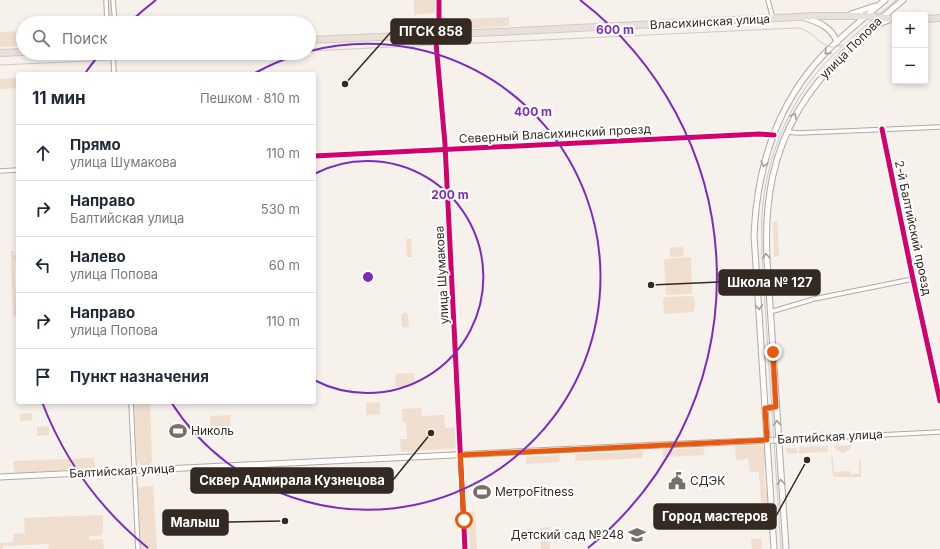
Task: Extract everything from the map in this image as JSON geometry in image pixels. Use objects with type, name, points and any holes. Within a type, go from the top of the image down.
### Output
[{"type":"highway","name":"Власихинская улица","points":[[316,40],[802,17],[866,16],[892,19]]},
{"type":"highway","points":[[928,19],[940,18]]},
{"type":"highway","points":[[0,54],[16,53]]},
{"type":"main road","name":"улица Попова","points":[[774,549],[754,235],[756,201],[759,183],[763,165],[774,134],[782,116],[803,80],[817,62],[837,42],[885,0]]},
{"type":"main road","points":[[847,16],[872,7],[885,0]]},
{"type":"main road","name":"улица Попова","points":[[786,549],[766,235],[767,204],[775,165],[787,132],[798,108],[820,78],[842,54],[903,0]]},
{"type":"main road","points":[[802,17],[816,21],[824,26],[834,34],[837,42]]},
{"type":"main road","points":[[864,34],[878,24],[892,20]]},
{"type":"main road","points":[[765,408],[776,407]]},
{"type":"main road","name":"Балтийская улица","points":[[0,477],[778,440]]},
{"type":"street","points":[[106,0],[107,16]]},
{"type":"street","points":[[113,0],[114,16]]},
{"type":"street","name":"улица Шумакова","points":[[439,0],[438,35],[436,43],[445,150],[465,549]]},
{"type":"street","points":[[768,0],[773,19]]},
{"type":"street","points":[[113,60],[114,72]]},
{"type":"street","points":[[787,132],[799,133],[940,127]]},
{"type":"street","name":"2-й Балтийский проезд","points":[[882,129],[940,402]]},
{"type":"street","name":"Северный Власихинский проезд","points":[[316,156],[774,134]]},
{"type":"street","points":[[0,171],[16,170]]},
{"type":"street","points":[[770,312],[814,299],[913,279]]},
{"type":"street","points":[[131,404],[138,549]]},
{"type":"street","name":"Балтийская улица","points":[[778,440],[940,432]]},
{"type":"shaded area","points":[[108,0],[112,0],[113,16],[109,16]]},
{"type":"shaded area","points":[[414,0],[435,0],[436,10],[434,13],[414,15]]},
{"type":"shaded area","points":[[509,17],[509,26],[449,30],[448,20]]},
{"type":"shaded area","points":[[16,31],[16,46],[0,47],[0,32]]},
{"type":"shaded area","points":[[16,78],[16,88],[0,89],[0,79]]},
{"type":"shaded area","points":[[777,221],[779,256],[774,257],[773,222]]},
{"type":"shaded area","points":[[406,239],[411,239],[412,257],[407,257]]},
{"type":"shaded area","points":[[683,247],[684,256],[670,257],[670,248]]},
{"type":"shaded area","points":[[11,251],[14,251],[14,256],[16,254],[14,265],[16,316],[13,317]]},
{"type":"shaded area","points":[[691,257],[692,294],[666,295],[664,259]]},
{"type":"shaded area","points":[[692,296],[695,303],[693,312],[666,314],[664,312],[663,301],[665,297]]},
{"type":"shaded area","points":[[404,312],[408,315],[409,325],[406,328],[402,327],[401,315]]},
{"type":"shaded area","points":[[414,373],[415,386],[396,387],[395,374]]},
{"type":"shaded area","points":[[380,402],[380,414],[366,415],[366,403]]},
{"type":"shaded area","points":[[134,404],[150,404],[152,461],[150,465],[140,465],[137,462]]},
{"type":"shaded area","points":[[421,408],[422,416],[444,415],[445,428],[456,427],[457,448],[401,452],[400,439],[407,439],[406,422],[403,422],[402,409]]},
{"type":"shaded area","points":[[32,413],[32,420],[20,421],[20,414]]},
{"type":"shaded area","points":[[230,415],[231,429],[211,430],[210,416]]},
{"type":"shaded area","points":[[49,426],[49,435],[37,436],[37,427]]},
{"type":"shaded area","points":[[761,445],[765,448],[765,488],[769,496],[770,514],[767,517],[762,517],[759,472],[750,472],[748,459],[736,460],[735,446]]},
{"type":"shaded area","points":[[852,445],[850,449],[843,453],[836,450],[834,446]]},
{"type":"shaded area","points":[[827,446],[828,452],[799,453],[799,447]]},
{"type":"shaded area","points":[[703,448],[705,455],[663,457],[663,449]]},
{"type":"shaded area","points":[[786,448],[797,448],[798,453],[787,454]]},
{"type":"shaded area","points":[[643,451],[643,458],[575,461],[576,454]]},
{"type":"shaded area","points":[[831,454],[833,458],[834,472],[850,471],[851,474],[859,474],[859,460],[861,460],[861,477],[833,476]]},
{"type":"shaded area","points":[[558,455],[560,457],[559,462],[526,464],[526,457]]},
{"type":"shaded area","points":[[93,458],[95,467],[92,469],[16,473],[14,471],[13,462],[15,461]]},
{"type":"shaded area","points":[[153,486],[157,549],[141,549],[138,487]]},
{"type":"shaded area","points":[[468,512],[475,512],[477,549],[470,549]]},
{"type":"shaded area","points":[[103,515],[103,533],[99,536],[89,536],[90,540],[103,539],[104,549],[49,549],[48,544],[3,546],[3,549],[0,549],[0,543],[13,542],[13,534],[25,533],[24,518]]},
{"type":"shaded area","points":[[549,527],[550,549],[541,549],[540,528]]},
{"type":"shaded area","points":[[761,538],[762,549],[752,549],[751,539]]},
{"type":"tram line","points":[[781,549],[762,258],[762,217],[766,183],[777,143],[785,124],[795,105],[818,71],[856,34],[896,0]]},
{"type":"tram line","points":[[316,51],[796,28],[803,29],[829,47],[842,45]]},
{"type":"tram line","points":[[0,65],[109,60]]},
{"type":"cycle path","points":[[439,0],[439,25],[436,43],[445,144],[465,549]]},
{"type":"cycle path","points":[[882,129],[940,401]]},
{"type":"cycle path","points":[[316,156],[759,134],[774,135]]},
{"type":"place","name":"ПГСК 858","points":[[345,84]]},
{"type":"place","name":"Школа № 127","points":[[651,285]]},
{"type":"place","name":"Николь","points":[[178,431]]},
{"type":"place","name":"Сквер Адмирала Кузнецова","points":[[431,433]]},
{"type":"place","name":"Город мастеров","points":[[807,460]]},
{"type":"place","name":"СДЭК","points":[[677,481]]},
{"type":"place","name":"МетроFitness","points":[[482,492]]},
{"type":"place","name":"Малыш","points":[[285,521]]},
{"type":"place","name":"Детский сад №248","points":[[637,535]]},
{"type":"route","points":[[464,520],[460,455],[767,440],[765,408],[776,407],[773,352]]}]
